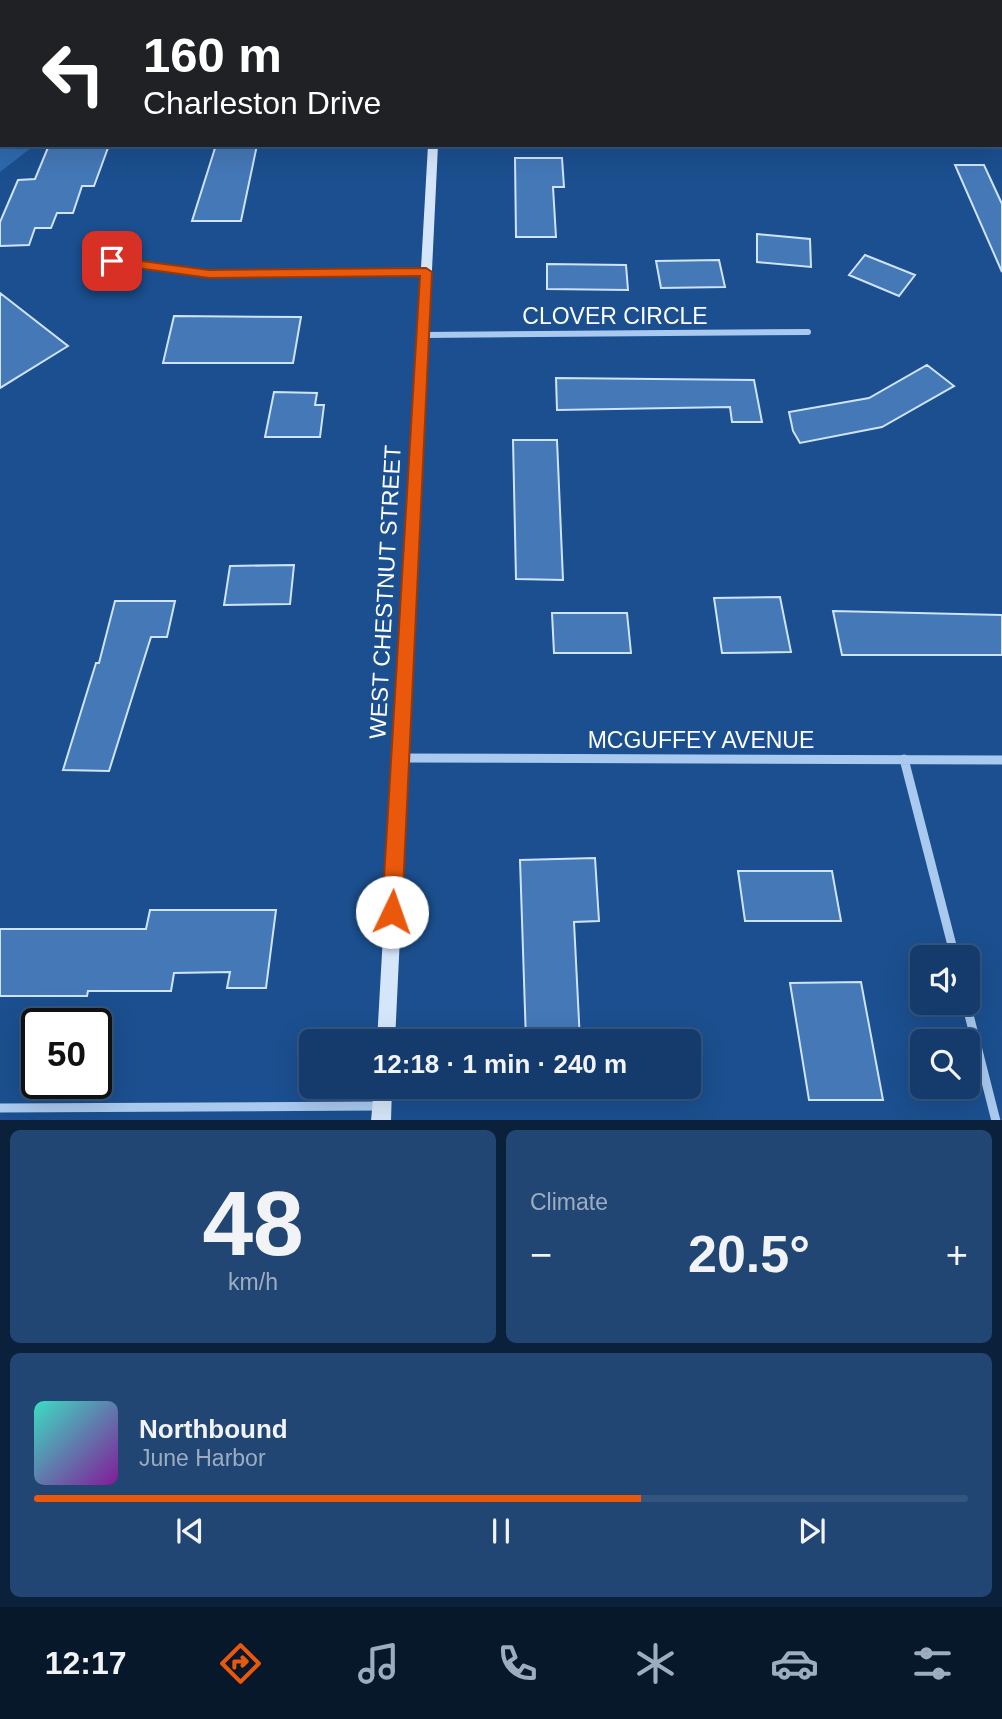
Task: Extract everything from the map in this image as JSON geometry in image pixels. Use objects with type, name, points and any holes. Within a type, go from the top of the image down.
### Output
[{"type":"main road","name":"WEST CHESTNUT STREET","points":[[387,1029],[433,147]]},
{"type":"street","points":[[112,261],[209,274],[426,272]]},
{"type":"street","name":"CLOVER CIRCLE","points":[[423,335],[808,332]]},
{"type":"street","name":"MCGUFFEY AVENUE","points":[[400,758],[1002,760]]},
{"type":"street","points":[[904,760],[952,945]]},
{"type":"street","points":[[969,1015],[996,1120]]},
{"type":"street","points":[[0,1108],[382,1105]]},
{"type":"shaded area","points":[[0,147],[32,147],[0,172]]},
{"type":"building","points":[[48,147],[108,147],[94,186],[82,186],[73,213],[57,213],[51,228],[35,228],[29,245],[0,246],[0,222],[18,180],[35,179]]},
{"type":"building","points":[[215,147],[257,147],[241,221],[192,221]]},
{"type":"building","points":[[515,158],[562,158],[564,187],[553,187],[556,237],[516,237]]},
{"type":"building","points":[[955,165],[984,165],[1002,204],[1002,272]]},
{"type":"building","points":[[757,234],[810,239],[811,267],[757,262]]},
{"type":"building","points":[[865,255],[915,275],[899,296],[849,275]]},
{"type":"building","points":[[719,260],[725,287],[661,288],[656,261]]},
{"type":"building","points":[[547,264],[626,265],[628,290],[547,289]]},
{"type":"building","points":[[0,293],[68,346],[0,388]]},
{"type":"building","points":[[174,316],[301,317],[293,363],[163,363]]},
{"type":"building","points":[[927,365],[954,386],[882,427],[800,443],[793,431],[789,412],[869,398]]},
{"type":"building","points":[[556,378],[754,380],[762,422],[732,422],[730,407],[557,410]]},
{"type":"building","points":[[274,392],[317,393],[315,405],[324,405],[320,437],[265,437]]},
{"type":"building","points":[[513,440],[557,440],[563,580],[516,579]]},
{"type":"building","points":[[294,565],[290,604],[224,605],[230,566]]},
{"type":"building","points":[[780,597],[791,652],[722,653],[714,598]]},
{"type":"building","points":[[115,601],[175,601],[167,637],[151,637],[109,771],[63,770],[96,663],[99,663]]},
{"type":"building","points":[[833,611],[1002,615],[1002,655],[842,655]]},
{"type":"building","points":[[552,613],[627,613],[631,653],[554,653]]},
{"type":"building","points":[[595,858],[599,921],[574,922],[579,1029],[526,1029],[520,860]]},
{"type":"building","points":[[738,871],[832,871],[841,921],[745,921]]},
{"type":"building","points":[[150,910],[276,910],[266,988],[227,988],[230,972],[174,973],[171,991],[88,991],[87,996],[0,996],[0,929],[146,929]]},
{"type":"building","points":[[861,982],[883,1100],[809,1100],[790,983]]},
{"type":"route","points":[[112,261],[209,274],[426,272],[392,912]]}]
